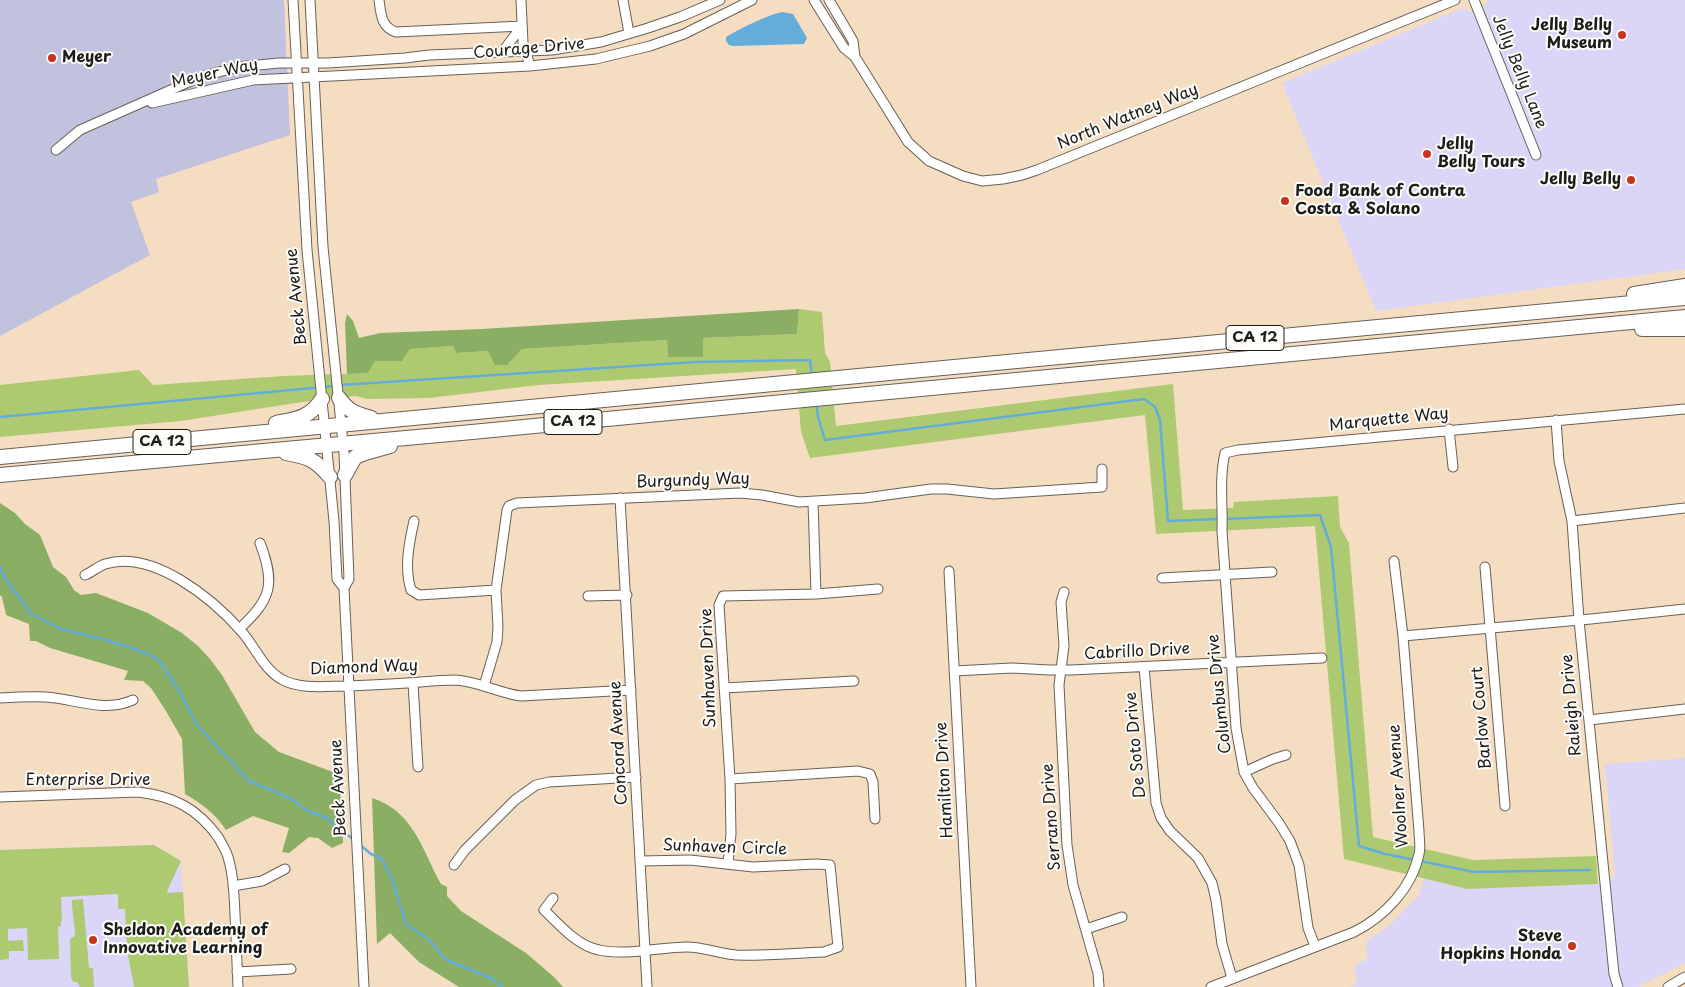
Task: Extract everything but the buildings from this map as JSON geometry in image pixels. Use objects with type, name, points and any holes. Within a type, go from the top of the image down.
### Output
[{"type":"highway","points":[[1547,311],[1588,300],[1685,286]]},
{"type":"highway","name":"CA 12","points":[[0,456],[1685,298]]},
{"type":"highway","name":"CA 12","points":[[0,476],[1685,317]]},
{"type":"highway","points":[[1586,326],[1628,329],[1685,329]]},
{"type":"highway","points":[[339,398],[346,408],[354,413],[382,420]]},
{"type":"highway","points":[[216,437],[248,427],[292,420],[308,415],[322,399]]},
{"type":"highway","points":[[345,475],[355,457],[365,453],[391,446],[472,432]]},
{"type":"highway","points":[[270,450],[306,457],[316,462],[330,477]]},
{"type":"street","name":"Beck Avenue","points":[[293,0],[307,250],[330,477],[337,579],[344,588]]},
{"type":"street","name":"Beck Avenue","points":[[310,0],[323,247],[345,475],[349,579],[344,588],[364,987]]},
{"type":"street","points":[[378,0],[385,25],[390,30],[396,32],[522,26]]},
{"type":"street","points":[[521,0],[525,51],[530,66]]},
{"type":"street","points":[[623,0],[629,34]]},
{"type":"street","name":"Courage Drive","points":[[313,62],[552,50],[601,42],[629,34],[680,17],[720,0]]},
{"type":"street","name":"Courage Drive","points":[[297,78],[530,66],[596,59],[650,46],[684,34],[752,0]]},
{"type":"street","name":"North Watney Way","points":[[814,0],[844,48],[855,57],[908,142],[928,160],[963,176],[982,181],[1002,179],[1037,170],[1454,0]]},
{"type":"street","name":"North Watney Way","points":[[829,0],[853,41],[855,57]]},
{"type":"street","name":"Jelly Belly Lane","points":[[1474,0],[1536,155]]},
{"type":"street","points":[[503,51],[522,26]]},
{"type":"street","name":"Meyer Way","points":[[56,150],[80,130],[200,77],[256,64],[313,62]]},
{"type":"street","name":"Meyer Way","points":[[140,105],[253,80],[297,78]]},
{"type":"street","name":"Marquette Way","points":[[1225,453],[1238,450],[1448,429],[1685,409]]},
{"type":"street","name":"Raleigh Drive","points":[[1556,420],[1559,461],[1572,521],[1579,620],[1614,974],[1618,987]]},
{"type":"street","points":[[1448,429],[1453,467]]},
{"type":"street","name":"Columbus Drive","points":[[1225,453],[1222,466],[1224,574],[1236,728],[1244,772],[1290,841],[1299,865],[1308,928],[1315,946]]},
{"type":"street","name":"Burgundy Way","points":[[484,686],[497,642],[496,590],[507,510],[509,506],[517,503],[740,493],[762,494],[799,502],[813,502],[947,488],[994,494],[1102,487],[1102,469]]},
{"type":"street","name":"Concord Avenue","points":[[620,498],[627,595],[647,987]]},
{"type":"street","points":[[813,502],[816,594],[878,589]]},
{"type":"street","points":[[1572,521],[1685,508]]},
{"type":"street","points":[[414,521],[409,542],[408,580],[411,590],[420,594],[496,590]]},
{"type":"street","points":[[239,629],[263,602],[267,592],[270,576],[260,544]]},
{"type":"street","name":"Diamond Way","points":[[85,575],[105,564],[123,561],[141,563],[178,578],[215,605],[239,629],[264,662],[282,679],[305,686],[348,686],[456,680],[521,696],[631,690]]},
{"type":"street","name":"Woolner Avenue","points":[[1211,987],[1354,932],[1369,924],[1405,887],[1411,876],[1420,846],[1394,562]]},
{"type":"street","name":"Barlow Court","points":[[1485,567],[1505,806]]},
{"type":"street","name":"Hamilton Drive","points":[[949,571],[971,987]]},
{"type":"street","points":[[1162,578],[1272,572]]},
{"type":"street","name":"Serrano Drive","points":[[1064,592],[1061,602],[1064,646],[1059,685],[1066,845],[1073,885],[1098,973],[1099,987]]},
{"type":"street","name":"Sunhaven Drive","points":[[728,864],[731,834],[730,779],[719,605],[723,596],[816,594]]},
{"type":"street","points":[[588,596],[627,595]]},
{"type":"street","points":[[1402,636],[1579,620],[1685,608]]},
{"type":"street","name":"Cabrillo Drive","points":[[954,671],[1012,668],[1061,670],[1322,658]]},
{"type":"street","name":"De Soto Drive","points":[[1144,667],[1156,803],[1161,818],[1170,830],[1198,858],[1212,883],[1222,944],[1232,978]]},
{"type":"street","points":[[724,688],[854,681]]},
{"type":"street","points":[[413,683],[418,767]]},
{"type":"street","points":[[0,698],[47,697],[91,705],[109,706],[124,704],[134,700]]},
{"type":"street","points":[[1589,720],[1685,709]]},
{"type":"street","points":[[1244,772],[1273,758],[1286,755]]},
{"type":"street","points":[[730,779],[858,771],[870,774],[873,782],[875,820]]},
{"type":"street","points":[[454,865],[465,850],[515,800],[536,785],[549,782],[636,777]]},
{"type":"street","name":"Enterprise Drive","points":[[0,797],[138,792],[154,794],[174,800],[208,823],[229,860],[233,886],[238,987]]},
{"type":"street","name":"Sunhaven Circle","points":[[641,861],[690,860],[753,867],[816,864],[830,866],[838,947],[824,952],[734,955],[706,948],[687,947],[644,950]]},
{"type":"street","points":[[233,886],[262,881],[285,869]]},
{"type":"street","points":[[553,898],[544,910],[584,945],[598,950],[613,952],[644,950]]},
{"type":"street","points":[[1086,929],[1122,917]]},
{"type":"street","points":[[237,972],[291,969]]},
{"type":"street","points":[[1668,987],[1685,977]]},
{"type":"shaded area","points":[[0,0],[284,0],[290,135],[156,179],[159,192],[131,202],[150,255],[0,336]]},
{"type":"shaded area","points":[[1488,0],[1685,0],[1685,269],[1376,311],[1282,83],[1463,8],[1469,12],[1486,4]]},
{"type":"shaded area","points":[[1685,758],[1685,963],[1638,987],[1350,987],[1356,984],[1355,964],[1367,960],[1366,941],[1388,927],[1419,895],[1424,879],[1467,889],[1598,884],[1615,876],[1605,764]]},
{"type":"shaded area","name":"Sheldon Academy of Innovative Learning","points":[[154,845],[181,861],[189,987],[0,987],[0,850]]},
{"type":"green space","points":[[799,309],[822,312],[825,353],[830,362],[836,426],[1173,384],[1183,510],[1233,508],[1234,502],[1338,496],[1340,527],[1349,543],[1373,837],[1473,860],[1596,856],[1598,884],[1467,889],[1344,859],[1315,526],[1156,534],[1145,415],[810,458],[801,432],[796,369],[539,385],[429,398],[368,399],[355,396],[302,402],[181,421],[0,437],[0,385],[139,370],[153,385],[284,376],[368,373],[375,361],[402,361],[410,349],[453,346],[456,353],[488,351],[507,364],[522,349],[667,340],[668,357],[703,357],[702,338],[797,334]]},
{"type":"green space","points":[[799,309],[797,334],[703,338],[703,357],[668,357],[667,340],[522,349],[507,365],[495,365],[488,351],[456,353],[453,346],[410,349],[402,361],[375,361],[368,373],[347,374],[345,323],[347,314],[353,321],[359,338],[380,333],[482,329]]},
{"type":"green space","points":[[0,503],[15,513],[25,524],[40,535],[53,567],[66,577],[74,590],[81,595],[96,593],[148,613],[182,633],[198,646],[222,675],[255,732],[279,752],[333,772],[339,771],[343,843],[332,848],[318,838],[309,837],[289,853],[282,852],[289,828],[253,816],[226,830],[208,809],[185,794],[182,739],[151,688],[143,681],[124,680],[128,671],[50,648],[36,641],[30,641],[29,624],[6,615],[0,595]]},
{"type":"green space","points":[[372,798],[385,803],[396,811],[413,830],[441,884],[447,887],[447,896],[461,911],[526,953],[563,987],[459,987],[419,962],[390,933],[377,944]]},
{"type":"green space","name":"Sheldon Academy of Innovative Learning","points":[[154,845],[181,861],[167,891],[168,893],[183,892],[189,987],[134,987],[127,950],[125,909],[118,909],[118,894],[61,897],[62,921],[61,926],[58,927],[59,959],[28,960],[27,928],[8,929],[8,941],[23,940],[24,951],[9,951],[9,959],[0,960],[0,850]]},
{"type":"green space","points":[[83,899],[89,968],[93,968],[94,987],[80,987],[77,982],[73,982],[71,977],[70,939],[75,936],[72,900]]},
{"type":"water","points":[[782,12],[793,14],[807,38],[804,44],[733,46],[729,45],[726,41],[726,37],[760,19]]},
{"type":"waterway","points":[[340,385],[695,362],[810,360],[812,375]]},
{"type":"waterway","points":[[0,417],[334,386]]},
{"type":"waterway","points":[[816,403],[825,440],[1144,399],[1155,407],[1160,420],[1168,521],[1219,519]]},
{"type":"waterway","points":[[1225,519],[1320,515],[1331,547],[1359,846],[1415,860]]},
{"type":"waterway","points":[[0,567],[5,578],[31,614],[61,629],[106,640],[146,653],[159,660],[181,694],[197,725],[249,781],[293,800],[308,811],[327,818],[355,841]]},
{"type":"waterway","points":[[359,844],[371,854],[382,859],[391,876],[406,924],[429,940],[445,959],[493,979],[502,987]]},
{"type":"waterway","points":[[1420,861],[1474,872],[1590,870]]},
{"type":"place","name":"Jelly Belly Museum","points":[[1622,35]]},
{"type":"place","name":"Meyer","points":[[52,58]]},
{"type":"place","name":"Jelly Belly Tours","points":[[1427,154]]},
{"type":"place","name":"Jelly Belly","points":[[1631,180]]},
{"type":"place","name":"Food Bank of Contra Costa & Solano","points":[[1285,201]]},
{"type":"place","name":"Sheldon Academy of Innovative Learning","points":[[93,940]]},
{"type":"place","name":"Steve Hopkins Honda","points":[[1572,946]]}]
